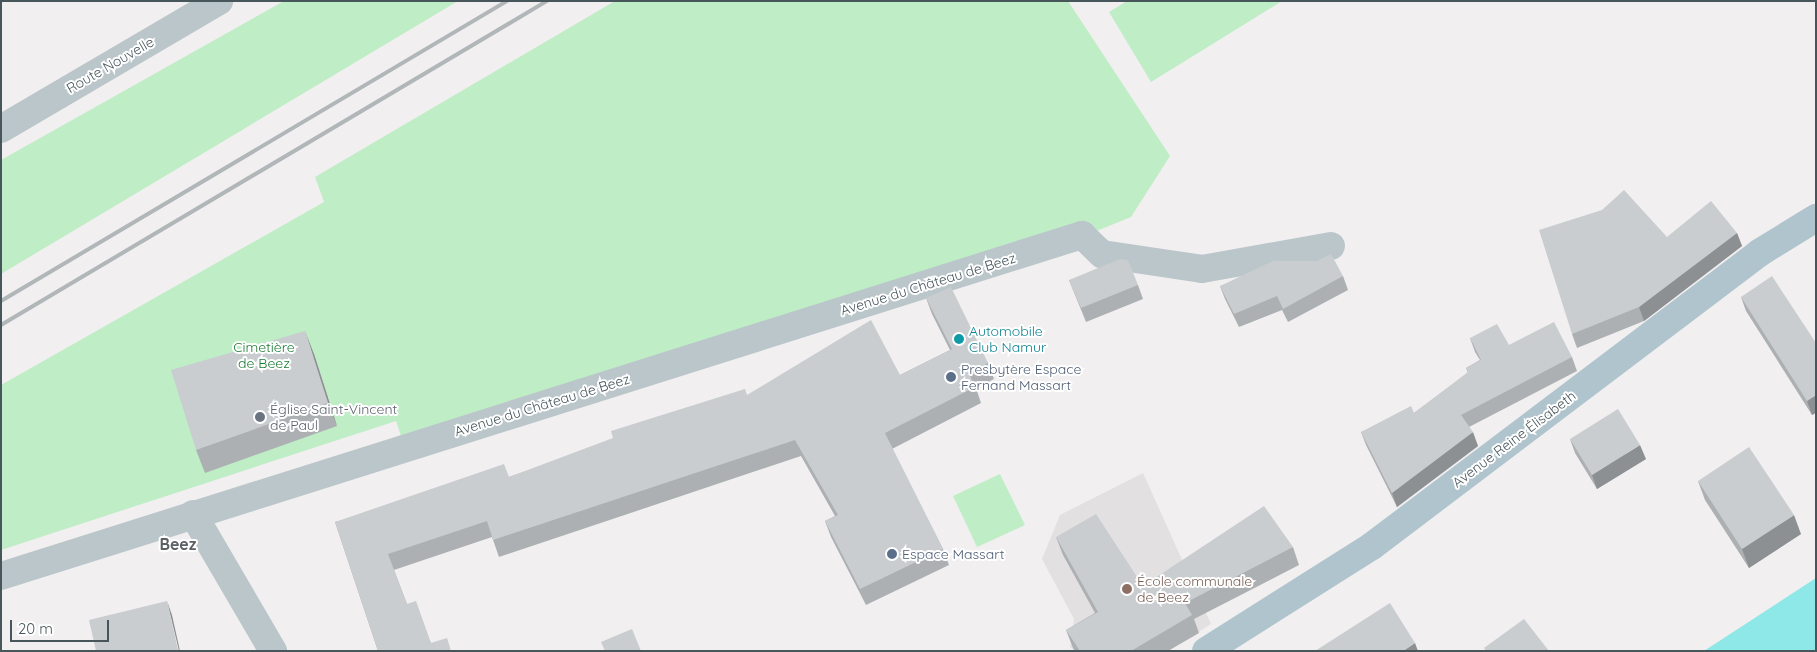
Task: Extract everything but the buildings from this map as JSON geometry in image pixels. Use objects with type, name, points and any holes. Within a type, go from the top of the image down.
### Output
[{"type":"main road","name":"Avenue Reine Élisabeth","points":[[1206,651],[1372,546],[1759,253],[1816,218]]},
{"type":"street","name":"Route Nouvelle","points":[[1,130],[219,1]]},
{"type":"street","name":"Avenue du Château de Beez","points":[[1,576],[1082,235],[1102,254],[1202,269],[1331,246]]},
{"type":"street","points":[[193,514],[273,651]]},
{"type":"shaded area","name":"École communale de Beez","points":[[1143,473],[1211,624],[1168,651],[1075,651],[1070,647],[1074,619],[1042,559],[1060,515]]},
{"type":"green space","points":[[284,1],[458,1],[1,274],[1,160]]},
{"type":"green space","name":"Cimetière de Beez","points":[[615,1],[1068,1],[1170,156],[1131,217],[1094,232],[405,448],[396,421],[1,550],[1,385],[324,202],[315,177]]},
{"type":"green space","points":[[1127,1],[1282,1],[1151,82],[1109,12]]},
{"type":"green space","points":[[1000,474],[1025,525],[977,547],[953,496]]},
{"type":"water","points":[[1816,578],[1816,651],[1704,651]]},
{"type":"railway","points":[[1,301],[507,1]]},
{"type":"railway","points":[[1,325],[547,1]]},
{"type":"place","name":"Automobile Club Namur","points":[[959,339]]},
{"type":"place","name":"Presbytère Espace Fernand Massart","points":[[951,377]]},
{"type":"place","name":"Église Saint-Vincent de Paul","points":[[260,417]]},
{"type":"place","name":"Espace Massart","points":[[892,554]]},
{"type":"place","name":"École communale de Beez","points":[[1127,589]]},
{"type":"district","name":"Beez","points":[[178,544]]}]
